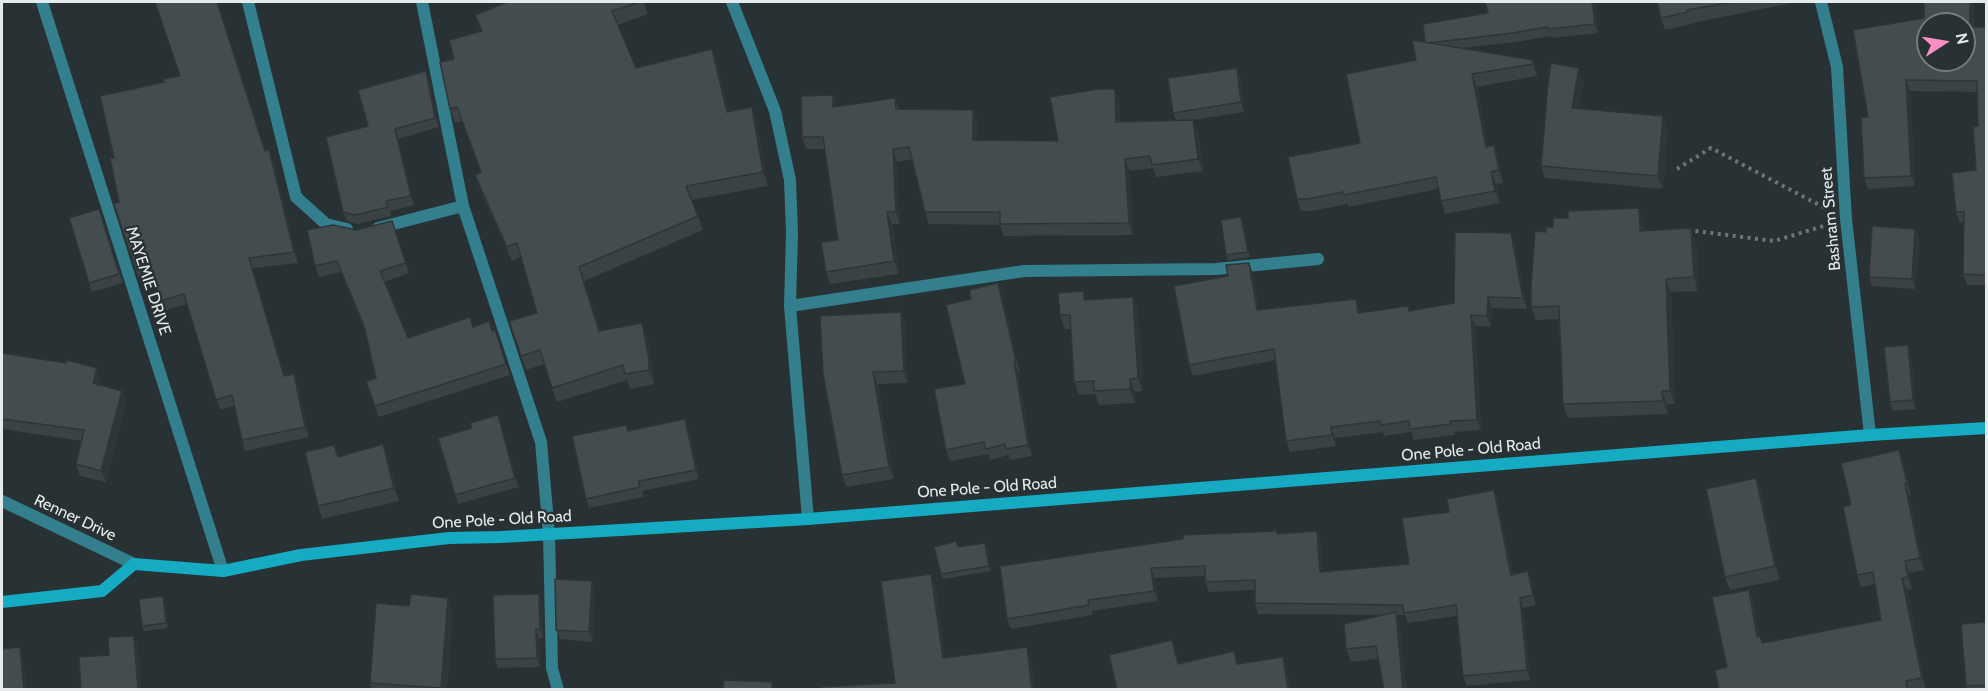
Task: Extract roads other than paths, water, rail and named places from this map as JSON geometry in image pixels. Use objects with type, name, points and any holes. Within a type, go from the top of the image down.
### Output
[{"type":"street","name":"MAYEMIE DRIVE","points":[[42,2],[223,571]]},
{"type":"street","points":[[248,2],[296,197],[326,224],[363,231],[463,206]]},
{"type":"street","points":[[422,2],[463,206],[541,442],[549,534],[552,668],[558,690]]},
{"type":"street","points":[[732,2],[775,111],[790,180],[792,233],[790,306],[808,519]]},
{"type":"street","name":"Bashram Street","points":[[1821,2],[1836,67],[1846,219],[1870,435]]},
{"type":"street","points":[[790,306],[1024,271],[1216,269],[1318,259]]},
{"type":"street","name":"One Pole - Old Road","points":[[134,564],[223,571],[302,555],[449,538],[808,519],[1870,435],[1986,428]]},
{"type":"street","name":"Renner Drive","points":[[2,501],[134,564]]},
{"type":"street","points":[[2,602],[102,591],[134,564]]}]
